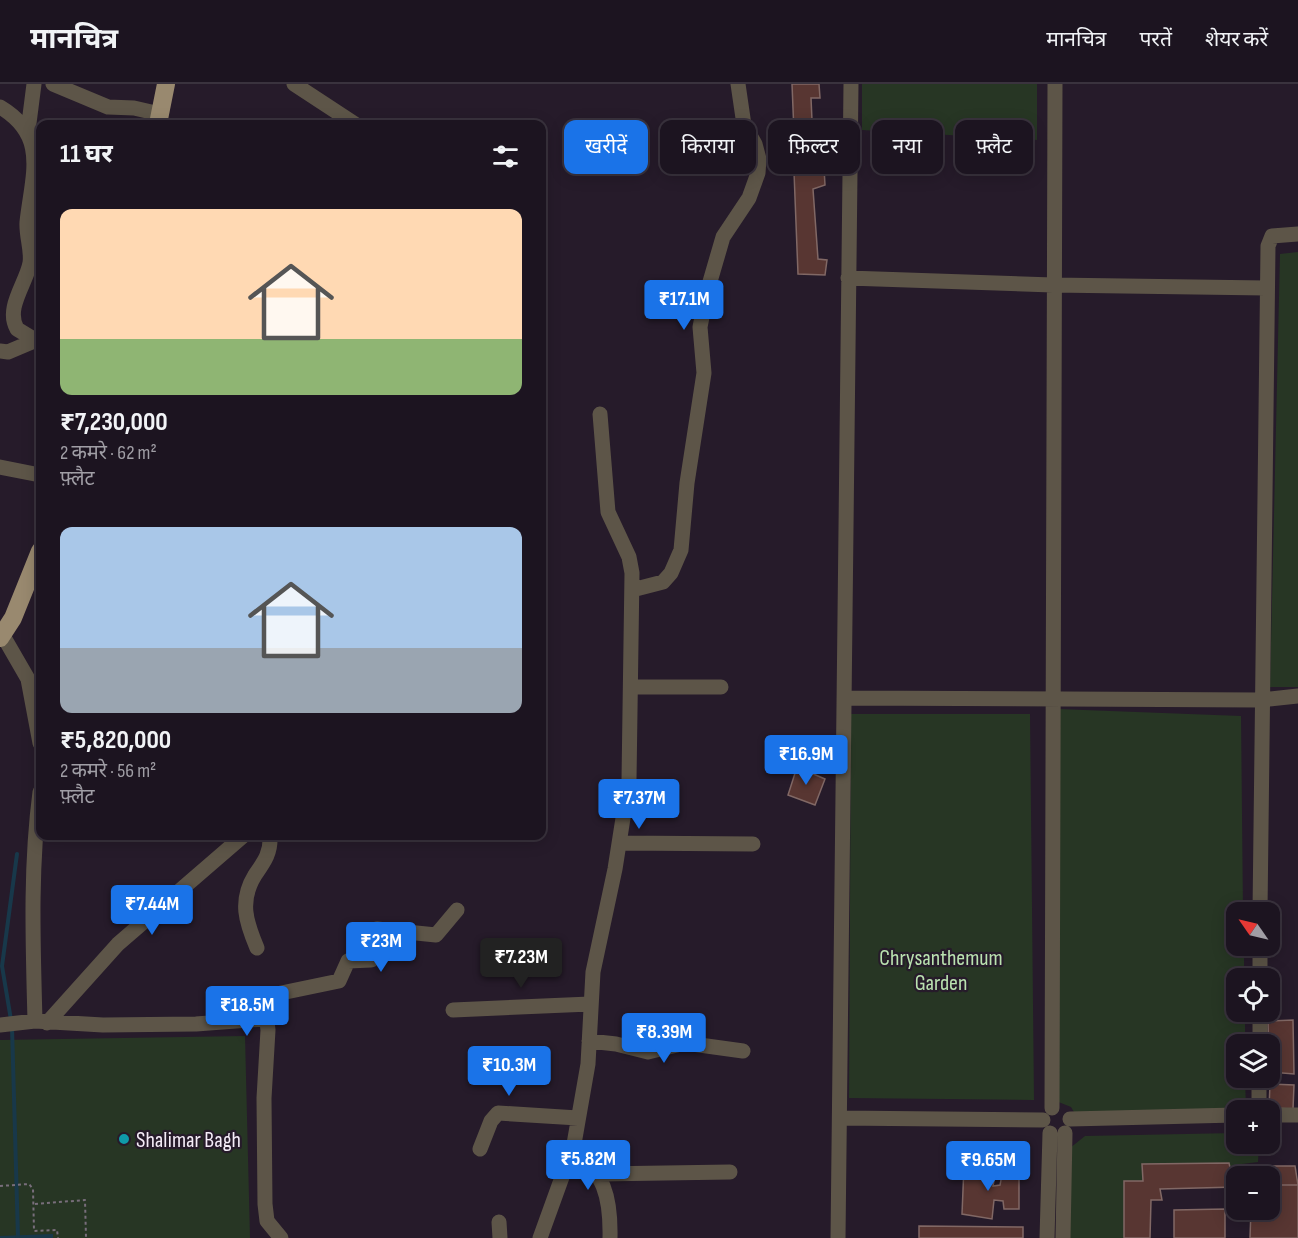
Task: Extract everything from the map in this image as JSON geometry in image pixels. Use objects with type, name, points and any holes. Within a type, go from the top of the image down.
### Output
[{"type":"main road","points":[[159,119],[166,84]]},
{"type":"main road","points":[[1,636],[23,596],[36,561]]},
{"type":"street","points":[[34,84],[28,132],[34,153],[27,228],[29,265],[14,314],[17,329],[36,341]]},
{"type":"street","points":[[53,84],[108,107],[134,108],[159,119]]},
{"type":"street","points":[[294,84],[349,120]]},
{"type":"street","points":[[632,590],[663,582],[677,562],[681,550],[687,483],[704,373],[700,327],[707,292],[723,237],[749,198],[758,173],[759,159],[744,124],[738,84]]},
{"type":"street","points":[[838,1238],[851,84]]},
{"type":"street","points":[[1055,84],[1052,699],[1056,1122],[1063,1238]]},
{"type":"street","points":[[1,112],[28,132]]},
{"type":"street","points":[[1260,902],[1260,700],[1266,288],[1269,239],[1275,235],[1298,234]]},
{"type":"street","points":[[848,278],[1053,285],[1266,288]]},
{"type":"street","points":[[0,351],[8,352],[36,342]]},
{"type":"street","points":[[540,1238],[574,1144],[589,1041],[593,972],[620,843],[629,780],[632,590],[629,557],[608,512],[600,414]]},
{"type":"street","points":[[0,467],[36,474]]},
{"type":"street","points":[[1,636],[28,679],[36,722]]},
{"type":"street","points":[[631,687],[721,687]]},
{"type":"street","points":[[844,698],[1260,700],[1298,696]]},
{"type":"street","points":[[35,1022],[32,899],[36,823]]},
{"type":"street","points":[[35,1022],[118,944],[238,840]]},
{"type":"street","points":[[257,948],[245,918],[245,907],[249,887],[269,852],[269,840]]},
{"type":"street","points":[[620,843],[753,844]]},
{"type":"street","points":[[260,1018],[258,1006],[262,996],[339,981],[348,962],[371,960],[377,929],[436,935],[457,910]]},
{"type":"street","points":[[453,1010],[590,1004]]},
{"type":"street","points":[[3,1024],[35,1022],[196,1024],[260,1018],[267,1022],[264,1088],[265,1204],[267,1221],[281,1238]]},
{"type":"street","points":[[589,1041],[616,1044],[648,1052],[685,1043],[743,1051]]},
{"type":"street","points":[[480,1149],[491,1122],[498,1113],[578,1118]]},
{"type":"street","points":[[840,1118],[1056,1122],[1226,1115]]},
{"type":"street","points":[[1280,1115],[1298,1115]]},
{"type":"street","points":[[1047,1238],[1056,1122]]},
{"type":"street","points":[[574,1144],[599,1174],[610,1219],[610,1238]]},
{"type":"street","points":[[599,1174],[730,1172]]},
{"type":"path","points":[[0,1186],[28,1184],[33,1189],[35,1204],[34,1231],[57,1230],[58,1238]]},
{"type":"path","points":[[35,1204],[85,1200],[86,1238]]},
{"type":"green space","points":[[862,84],[1037,84],[1037,140],[1033,140],[1033,120],[955,120],[955,135],[943,135],[943,120],[872,120],[872,131],[862,130]]},
{"type":"green space","points":[[1298,252],[1298,687],[1270,687],[1280,254]]},
{"type":"green space","points":[[1058,709],[1241,716],[1243,902],[1226,902],[1226,956],[1244,956],[1244,968],[1226,968],[1226,1022],[1245,1022],[1245,1034],[1226,1034],[1226,1088],[1245,1088],[1246,1100],[1226,1100],[1226,1110],[1074,1112],[1071,1107],[1056,1101]]},
{"type":"green space","name":"Chrysanthemum Garden","points":[[851,714],[1030,714],[1034,1100],[849,1098]]},
{"type":"green space","name":"Shalimar Bagh","points":[[245,1036],[250,1238],[0,1238],[0,1040]]},
{"type":"green space","points":[[1226,1133],[1226,1154],[1258,1154],[1258,1162],[1242,1164],[1242,1166],[1230,1166],[1229,1163],[1142,1164],[1143,1181],[1124,1181],[1124,1238],[1066,1238],[1070,1148],[1085,1136]]},
{"type":"water","points":[[53,1234],[53,1238],[0,1238],[0,1236]]},
{"type":"building","points":[[792,84],[819,84],[820,98],[811,98],[812,120],[793,120]]},
{"type":"building","points":[[794,174],[824,174],[825,185],[813,189],[818,259],[827,260],[825,275],[798,274]]},
{"type":"building","points":[[797,767],[825,779],[815,805],[788,795]]},
{"type":"building","points":[[1293,1020],[1294,1074],[1280,1073],[1280,1034],[1268,1034],[1268,1022]]},
{"type":"building","points":[[1280,1084],[1294,1085],[1293,1109],[1280,1108],[1280,1100],[1269,1100],[1270,1088],[1280,1088]]},
{"type":"building","points":[[1229,1163],[1230,1166],[1226,1166],[1226,1187],[1160,1189],[1162,1200],[1151,1200],[1150,1238],[1124,1238],[1124,1181],[1143,1181],[1142,1164]]},
{"type":"building","points":[[964,1166],[996,1169],[993,1186],[1000,1185],[1002,1175],[1019,1177],[1019,1209],[1004,1209],[1003,1201],[994,1200],[992,1219],[962,1214]]},
{"type":"building","points":[[1280,1166],[1295,1166],[1298,1185],[1280,1185]]},
{"type":"building","points":[[1280,1185],[1298,1185],[1298,1238],[1250,1238],[1251,1220],[1280,1220]]},
{"type":"building","points":[[1225,1209],[1225,1238],[1174,1238],[1174,1210]]},
{"type":"building","points":[[919,1226],[1023,1227],[1023,1238],[919,1238]]},
{"type":"waterway","points":[[11,1020],[2,966],[17,854]]},
{"type":"waterway","points":[[12,1027],[18,1238]]},
{"type":"place","name":"Shalimar Bagh","points":[[124,1139]]}]
